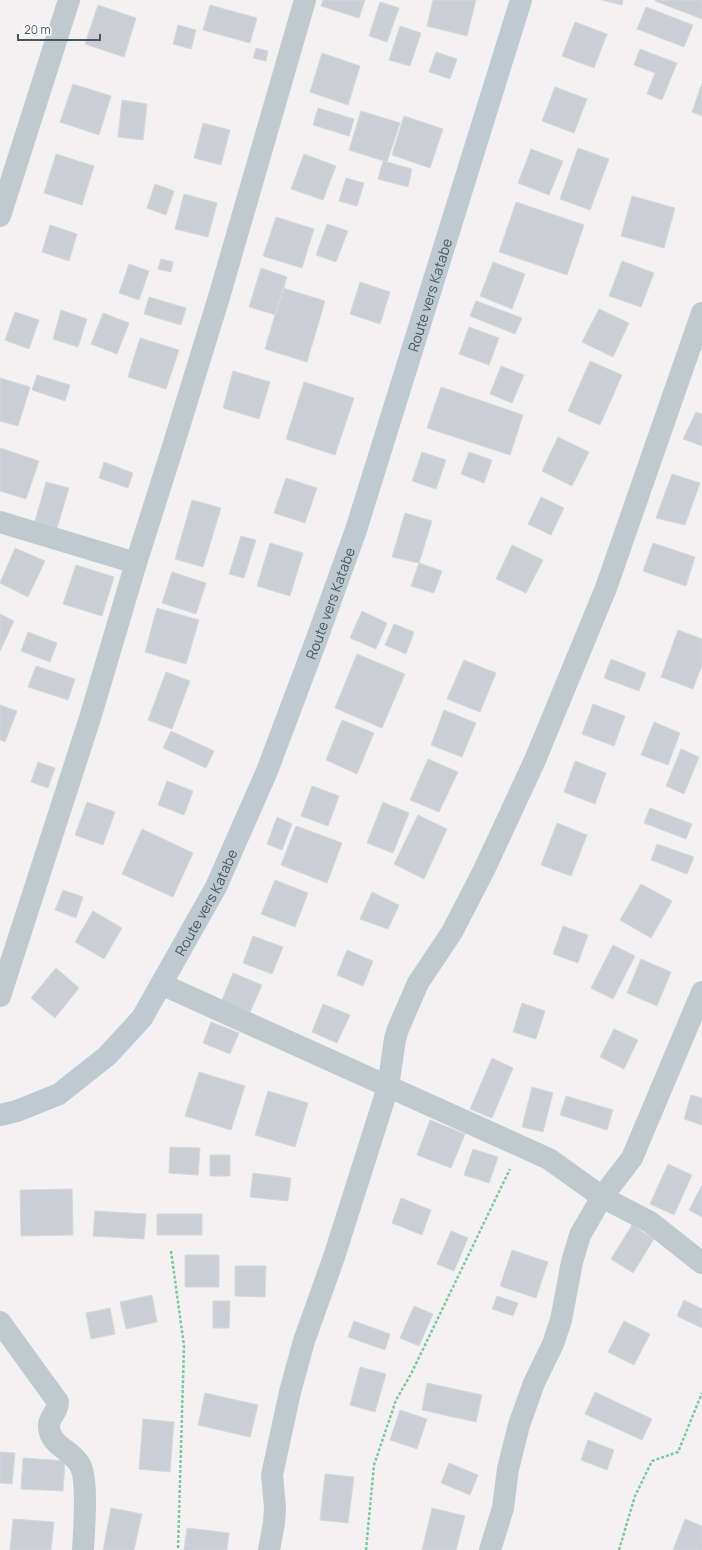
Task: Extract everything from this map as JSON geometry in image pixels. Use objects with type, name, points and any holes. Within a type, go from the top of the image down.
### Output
[{"type":"street","points":[[0,216],[69,0]]},
{"type":"street","points":[[0,996],[90,718],[136,563],[219,297],[305,0]]},
{"type":"street","name":"Route vers Katabe","points":[[0,1115],[17,1111],[60,1094],[107,1056],[142,1018],[216,887],[267,771],[356,530],[521,0]]},
{"type":"street","points":[[269,1550],[274,1523],[275,1507],[272,1475],[290,1392],[304,1341],[337,1250],[388,1086],[395,1039],[418,983],[452,932],[484,870],[535,760],[600,602],[653,456],[702,313]]},
{"type":"street","points":[[0,522],[136,563]]},
{"type":"street","points":[[161,984],[522,1145],[549,1159],[602,1197],[650,1222],[702,1263]]},
{"type":"street","points":[[490,1550],[503,1508],[508,1469],[519,1425],[534,1383],[554,1344],[561,1320],[572,1262],[580,1235],[602,1197],[632,1158],[702,992]]},
{"type":"street","points":[[0,1322],[58,1402],[58,1408],[51,1418],[49,1426],[51,1438],[81,1466],[85,1484],[83,1550]]},
{"type":"path","points":[[366,1550],[374,1465],[396,1400],[411,1374],[522,1145]]},
{"type":"path","points":[[171,1251],[184,1346],[178,1550]]},
{"type":"path","points":[[619,1550],[635,1496],[652,1461],[678,1452],[702,1393]]},
{"type":"building","points":[[323,0],[365,0],[359,18],[321,6]]},
{"type":"building","points":[[433,0],[476,0],[467,36],[427,26]]},
{"type":"building","points":[[602,0],[623,0],[622,5]]},
{"type":"building","points":[[702,0],[702,19],[655,1]]},
{"type":"building","points":[[380,2],[399,8],[387,42],[369,36]]},
{"type":"building","points":[[98,5],[136,18],[124,57],[85,44]]},
{"type":"building","points":[[210,5],[257,18],[250,43],[203,30]]},
{"type":"building","points":[[646,7],[693,25],[684,47],[637,29]]},
{"type":"building","points":[[575,22],[607,34],[594,68],[562,56]]},
{"type":"building","points":[[178,25],[196,30],[191,49],[173,44]]},
{"type":"building","points":[[400,26],[421,33],[410,66],[389,60]]},
{"type":"building","points":[[256,48],[268,51],[266,61],[253,58]]},
{"type":"building","points":[[640,49],[677,63],[662,100],[647,94],[655,73],[634,65]]},
{"type":"building","points":[[436,52],[457,59],[450,79],[429,72]]},
{"type":"building","points":[[322,53],[360,66],[348,105],[310,92]]},
{"type":"building","points":[[702,83],[702,116],[692,112]]},
{"type":"building","points":[[73,84],[111,96],[99,135],[60,122]]},
{"type":"building","points":[[555,87],[587,99],[574,133],[542,121]]},
{"type":"building","points":[[122,100],[147,104],[143,140],[118,137]]},
{"type":"building","points":[[318,108],[354,119],[349,136],[313,125]]},
{"type":"building","points":[[361,111],[400,123],[387,162],[349,150]]},
{"type":"building","points":[[404,116],[443,129],[430,168],[392,155]]},
{"type":"building","points":[[203,123],[230,130],[221,165],[194,158]]},
{"type":"building","points":[[578,148],[609,159],[590,210],[560,199]]},
{"type":"building","points":[[531,149],[563,161],[549,195],[518,183]]},
{"type":"building","points":[[56,154],[94,166],[82,205],[44,193]]},
{"type":"building","points":[[304,154],[336,166],[323,200],[291,189]]},
{"type":"building","points":[[383,161],[412,169],[408,187],[378,179]]},
{"type":"building","points":[[346,178],[364,183],[357,206],[339,201]]},
{"type":"building","points":[[155,184],[174,191],[166,215],[147,208]]},
{"type":"building","points":[[184,194],[217,203],[208,237],[175,229]]},
{"type":"building","points":[[632,196],[675,208],[664,248],[621,236]]},
{"type":"building","points":[[516,202],[584,225],[567,275],[499,252]]},
{"type":"building","points":[[276,217],[314,229],[302,268],[263,256]]},
{"type":"building","points":[[327,224],[348,231],[336,262],[316,255]]},
{"type":"building","points":[[50,225],[77,234],[69,261],[42,252]]},
{"type":"building","points":[[161,259],[173,262],[171,272],[158,269]]},
{"type":"building","points":[[622,261],[654,273],[641,307],[609,296]]},
{"type":"building","points":[[493,262],[525,274],[512,309],[480,296]]},
{"type":"building","points":[[129,264],[149,271],[139,300],[119,293]]},
{"type":"building","points":[[261,268],[287,277],[276,315],[249,307]]},
{"type":"building","points":[[360,282],[390,292],[380,324],[350,314]]},
{"type":"building","points":[[283,288],[325,301],[307,362],[265,349]]},
{"type":"building","points":[[149,297],[186,308],[181,325],[144,314]]},
{"type":"building","points":[[476,301],[522,318],[515,334],[470,316]]},
{"type":"building","points":[[599,309],[629,323],[613,357],[582,342]]},
{"type":"building","points":[[61,310],[87,319],[78,347],[53,339]]},
{"type":"building","points":[[15,312],[39,320],[29,349],[5,340]]},
{"type":"building","points":[[103,313],[129,323],[117,354],[91,344]]},
{"type":"building","points":[[469,327],[499,338],[489,365],[459,354]]},
{"type":"building","points":[[140,338],[179,350],[166,389],[128,377]]},
{"type":"building","points":[[590,361],[622,375],[600,425],[568,411]]},
{"type":"building","points":[[501,366],[524,375],[512,403],[490,394]]},
{"type":"building","points":[[233,371],[270,382],[259,419],[223,408]]},
{"type":"building","points":[[37,375],[70,385],[65,401],[32,390]]},
{"type":"building","points":[[0,378],[30,387],[18,426],[0,421]]},
{"type":"building","points":[[304,382],[354,398],[335,455],[286,439]]},
{"type":"building","points":[[441,387],[523,415],[510,455],[427,428]]},
{"type":"building","points":[[696,412],[702,414],[702,446],[683,439]]},
{"type":"building","points":[[558,437],[589,452],[572,486],[542,471]]},
{"type":"building","points":[[0,448],[39,461],[26,499],[0,491]]},
{"type":"building","points":[[422,452],[446,460],[436,489],[412,481]]},
{"type":"building","points":[[469,452],[492,460],[484,483],[461,474]]},
{"type":"building","points":[[104,462],[133,473],[128,488],[99,478]]},
{"type":"building","points":[[672,474],[700,483],[685,525],[656,518]]},
{"type":"building","points":[[286,478],[317,488],[305,523],[274,513]]},
{"type":"building","points":[[46,482],[69,488],[57,528],[35,521]]},
{"type":"building","points":[[541,497],[564,508],[551,535],[528,524]]},
{"type":"building","points":[[192,500],[221,508],[203,567],[175,559]]},
{"type":"building","points":[[405,513],[432,521],[419,563],[392,557]]},
{"type":"building","points":[[241,536],[256,540],[244,578],[229,574]]},
{"type":"building","points":[[270,543],[303,553],[290,596],[257,586]]},
{"type":"building","points":[[653,543],[695,557],[686,586],[643,571]]},
{"type":"building","points":[[512,545],[543,560],[526,593],[496,579]]},
{"type":"building","points":[[15,548],[45,561],[28,597],[0,583]]},
{"type":"building","points":[[419,563],[442,571],[434,593],[411,586]]},
{"type":"building","points":[[76,565],[114,577],[102,616],[63,604]]},
{"type":"building","points":[[172,572],[206,583],[196,614],[162,603]]},
{"type":"building","points":[[157,608],[199,620],[186,664],[145,652]]},
{"type":"building","points":[[362,611],[387,623],[376,649],[350,638]]},
{"type":"building","points":[[0,614],[14,621],[0,651]]},
{"type":"building","points":[[394,624],[414,632],[406,654],[385,645]]},
{"type":"building","points":[[678,630],[702,639],[702,665],[693,689],[661,677]]},
{"type":"building","points":[[28,632],[57,643],[50,662],[21,651]]},
{"type":"building","points":[[357,654],[405,674],[382,728],[335,708]]},
{"type":"building","points":[[611,659],[646,673],[639,691],[604,678]]},
{"type":"building","points":[[464,660],[496,673],[480,712],[447,699]]},
{"type":"building","points":[[36,666],[75,679],[68,700],[28,687]]},
{"type":"building","points":[[166,672],[190,681],[172,729],[148,720]]},
{"type":"building","points":[[593,704],[625,716],[614,746],[582,734]]},
{"type":"building","points":[[0,705],[17,711],[5,742],[0,740]]},
{"type":"building","points":[[444,710],[476,723],[462,757],[431,745]]},
{"type":"building","points":[[342,720],[374,733],[357,774],[326,760]]},
{"type":"building","points":[[654,722],[680,733],[668,765],[641,755]]},
{"type":"building","points":[[171,731],[214,751],[206,768],[163,748]]},
{"type":"building","points":[[681,749],[699,757],[684,794],[666,786]]},
{"type":"building","points":[[428,759],[458,772],[439,812],[410,800]]},
{"type":"building","points":[[575,761],[606,773],[595,804],[564,792]]},
{"type":"building","points":[[38,762],[55,768],[48,788],[31,782]]},
{"type":"building","points":[[167,781],[193,791],[184,815],[158,805]]},
{"type":"building","points":[[312,786],[339,796],[328,826],[301,816]]},
{"type":"building","points":[[87,802],[115,812],[103,845],[75,835]]},
{"type":"building","points":[[383,802],[409,813],[393,853],[367,843]]},
{"type":"building","points":[[650,808],[692,824],[686,839],[644,823]]},
{"type":"building","points":[[418,815],[447,829],[424,879],[394,864]]},
{"type":"building","points":[[277,817],[292,824],[282,850],[267,844]]},
{"type":"building","points":[[557,823],[587,835],[571,876],[541,865]]},
{"type":"building","points":[[296,826],[342,843],[327,883],[281,865]]},
{"type":"building","points":[[142,829],[193,853],[173,897],[122,874]]},
{"type":"building","points":[[657,844],[694,857],[687,874],[651,860]]},
{"type":"building","points":[[275,880],[308,893],[295,927],[261,914]]},
{"type":"building","points":[[641,884],[672,901],[651,938],[620,920]]},
{"type":"building","points":[[63,890],[83,897],[76,918],[55,910]]},
{"type":"building","points":[[372,892],[399,905],[388,929],[360,919]]},
{"type":"building","points":[[93,911],[122,928],[104,959],[75,942]]},
{"type":"building","points":[[563,926],[588,935],[578,963],[553,954]]},
{"type":"building","points":[[253,936],[283,947],[272,974],[243,963]]},
{"type":"building","points":[[613,945],[635,956],[613,999],[591,988]]},
{"type":"building","points":[[347,950],[373,961],[363,986],[337,975]]},
{"type":"building","points":[[641,959],[671,972],[657,1006],[627,993]]},
{"type":"building","points":[[56,968],[79,988],[55,1018],[31,998]]},
{"type":"building","points":[[233,973],[262,985],[250,1012],[222,1000]]},
{"type":"building","points":[[522,1003],[545,1011],[536,1039],[513,1032]]},
{"type":"building","points":[[323,1004],[350,1015],[337,1043],[312,1032]]},
{"type":"building","points":[[211,1022],[239,1033],[230,1054],[203,1043]]},
{"type":"building","points":[[614,1029],[638,1040],[624,1069],[600,1057]]},
{"type":"building","points":[[492,1058],[513,1068],[492,1118],[470,1109]]},
{"type":"building","points":[[199,1072],[245,1086],[231,1130],[185,1116]]},
{"type":"building","points":[[532,1087],[553,1093],[543,1132],[522,1127]]},
{"type":"building","points":[[268,1091],[308,1103],[295,1147],[255,1135]]},
{"type":"building","points":[[691,1095],[702,1098],[702,1125],[684,1119]]},
{"type":"building","points":[[566,1096],[613,1110],[607,1130],[560,1115]]},
{"type":"building","points":[[430,1120],[465,1134],[451,1168],[417,1155]]},
{"type":"building","points":[[170,1147],[200,1148],[198,1175],[169,1173]]},
{"type":"building","points":[[473,1149],[498,1157],[489,1183],[464,1175]]},
{"type":"building","points":[[210,1155],[230,1155],[230,1176],[210,1176]]},
{"type":"building","points":[[668,1164],[692,1175],[674,1215],[650,1204]]},
{"type":"building","points":[[253,1173],[291,1178],[288,1201],[250,1197]]},
{"type":"building","points":[[702,1185],[702,1217],[689,1210]]},
{"type":"building","points":[[72,1189],[73,1235],[21,1236],[20,1190]]},
{"type":"building","points":[[401,1198],[431,1210],[422,1235],[392,1223]]},
{"type":"building","points":[[95,1211],[146,1214],[144,1239],[93,1236]]},
{"type":"building","points":[[157,1214],[202,1214],[202,1235],[157,1235]]},
{"type":"building","points":[[632,1225],[654,1239],[633,1273],[611,1259]]},
{"type":"building","points":[[451,1231],[468,1238],[454,1271],[437,1264]]},
{"type":"building","points":[[512,1250],[548,1262],[536,1298],[500,1286]]},
{"type":"building","points":[[185,1255],[219,1255],[219,1287],[185,1287]]},
{"type":"building","points":[[235,1266],[266,1266],[265,1297],[235,1296]]},
{"type":"building","points":[[152,1295],[157,1322],[126,1329],[120,1302]]},
{"type":"building","points":[[497,1296],[518,1303],[513,1316],[492,1309]]},
{"type":"building","points":[[684,1300],[702,1309],[702,1328],[677,1316]]},
{"type":"building","points":[[213,1301],[230,1301],[229,1328],[213,1328]]},
{"type":"building","points":[[414,1306],[433,1314],[419,1346],[400,1338]]},
{"type":"building","points":[[110,1308],[115,1334],[91,1339],[86,1313]]},
{"type":"building","points":[[354,1321],[390,1334],[385,1350],[348,1337]]},
{"type":"building","points":[[624,1321],[650,1334],[634,1365],[608,1352]]},
{"type":"building","points":[[360,1367],[386,1374],[375,1412],[350,1405]]},
{"type":"building","points":[[427,1383],[482,1395],[476,1422],[422,1410]]},
{"type":"building","points":[[595,1392],[652,1419],[642,1440],[585,1414]]},
{"type":"building","points":[[205,1393],[258,1405],[250,1437],[198,1425]]},
{"type":"building","points":[[400,1410],[427,1419],[417,1449],[390,1440]]},
{"type":"building","points":[[143,1419],[174,1422],[170,1472],[139,1469]]},
{"type":"building","points":[[588,1440],[614,1450],[607,1470],[581,1460]]},
{"type":"building","points":[[0,1452],[15,1453],[12,1484],[0,1483]]},
{"type":"building","points":[[23,1458],[65,1461],[63,1491],[21,1489]]},
{"type":"building","points":[[449,1463],[478,1475],[470,1495],[441,1483]]},
{"type":"building","points":[[325,1474],[354,1477],[348,1523],[320,1520]]},
{"type":"building","points":[[111,1508],[142,1514],[134,1550],[103,1550]]},
{"type":"building","points":[[432,1508],[465,1516],[456,1550],[422,1550]]},
{"type":"building","points":[[13,1519],[54,1522],[51,1550],[10,1550]]},
{"type":"building","points":[[685,1519],[702,1526],[702,1550],[673,1550]]},
{"type":"building","points":[[187,1528],[229,1533],[227,1550],[184,1550]]}]
